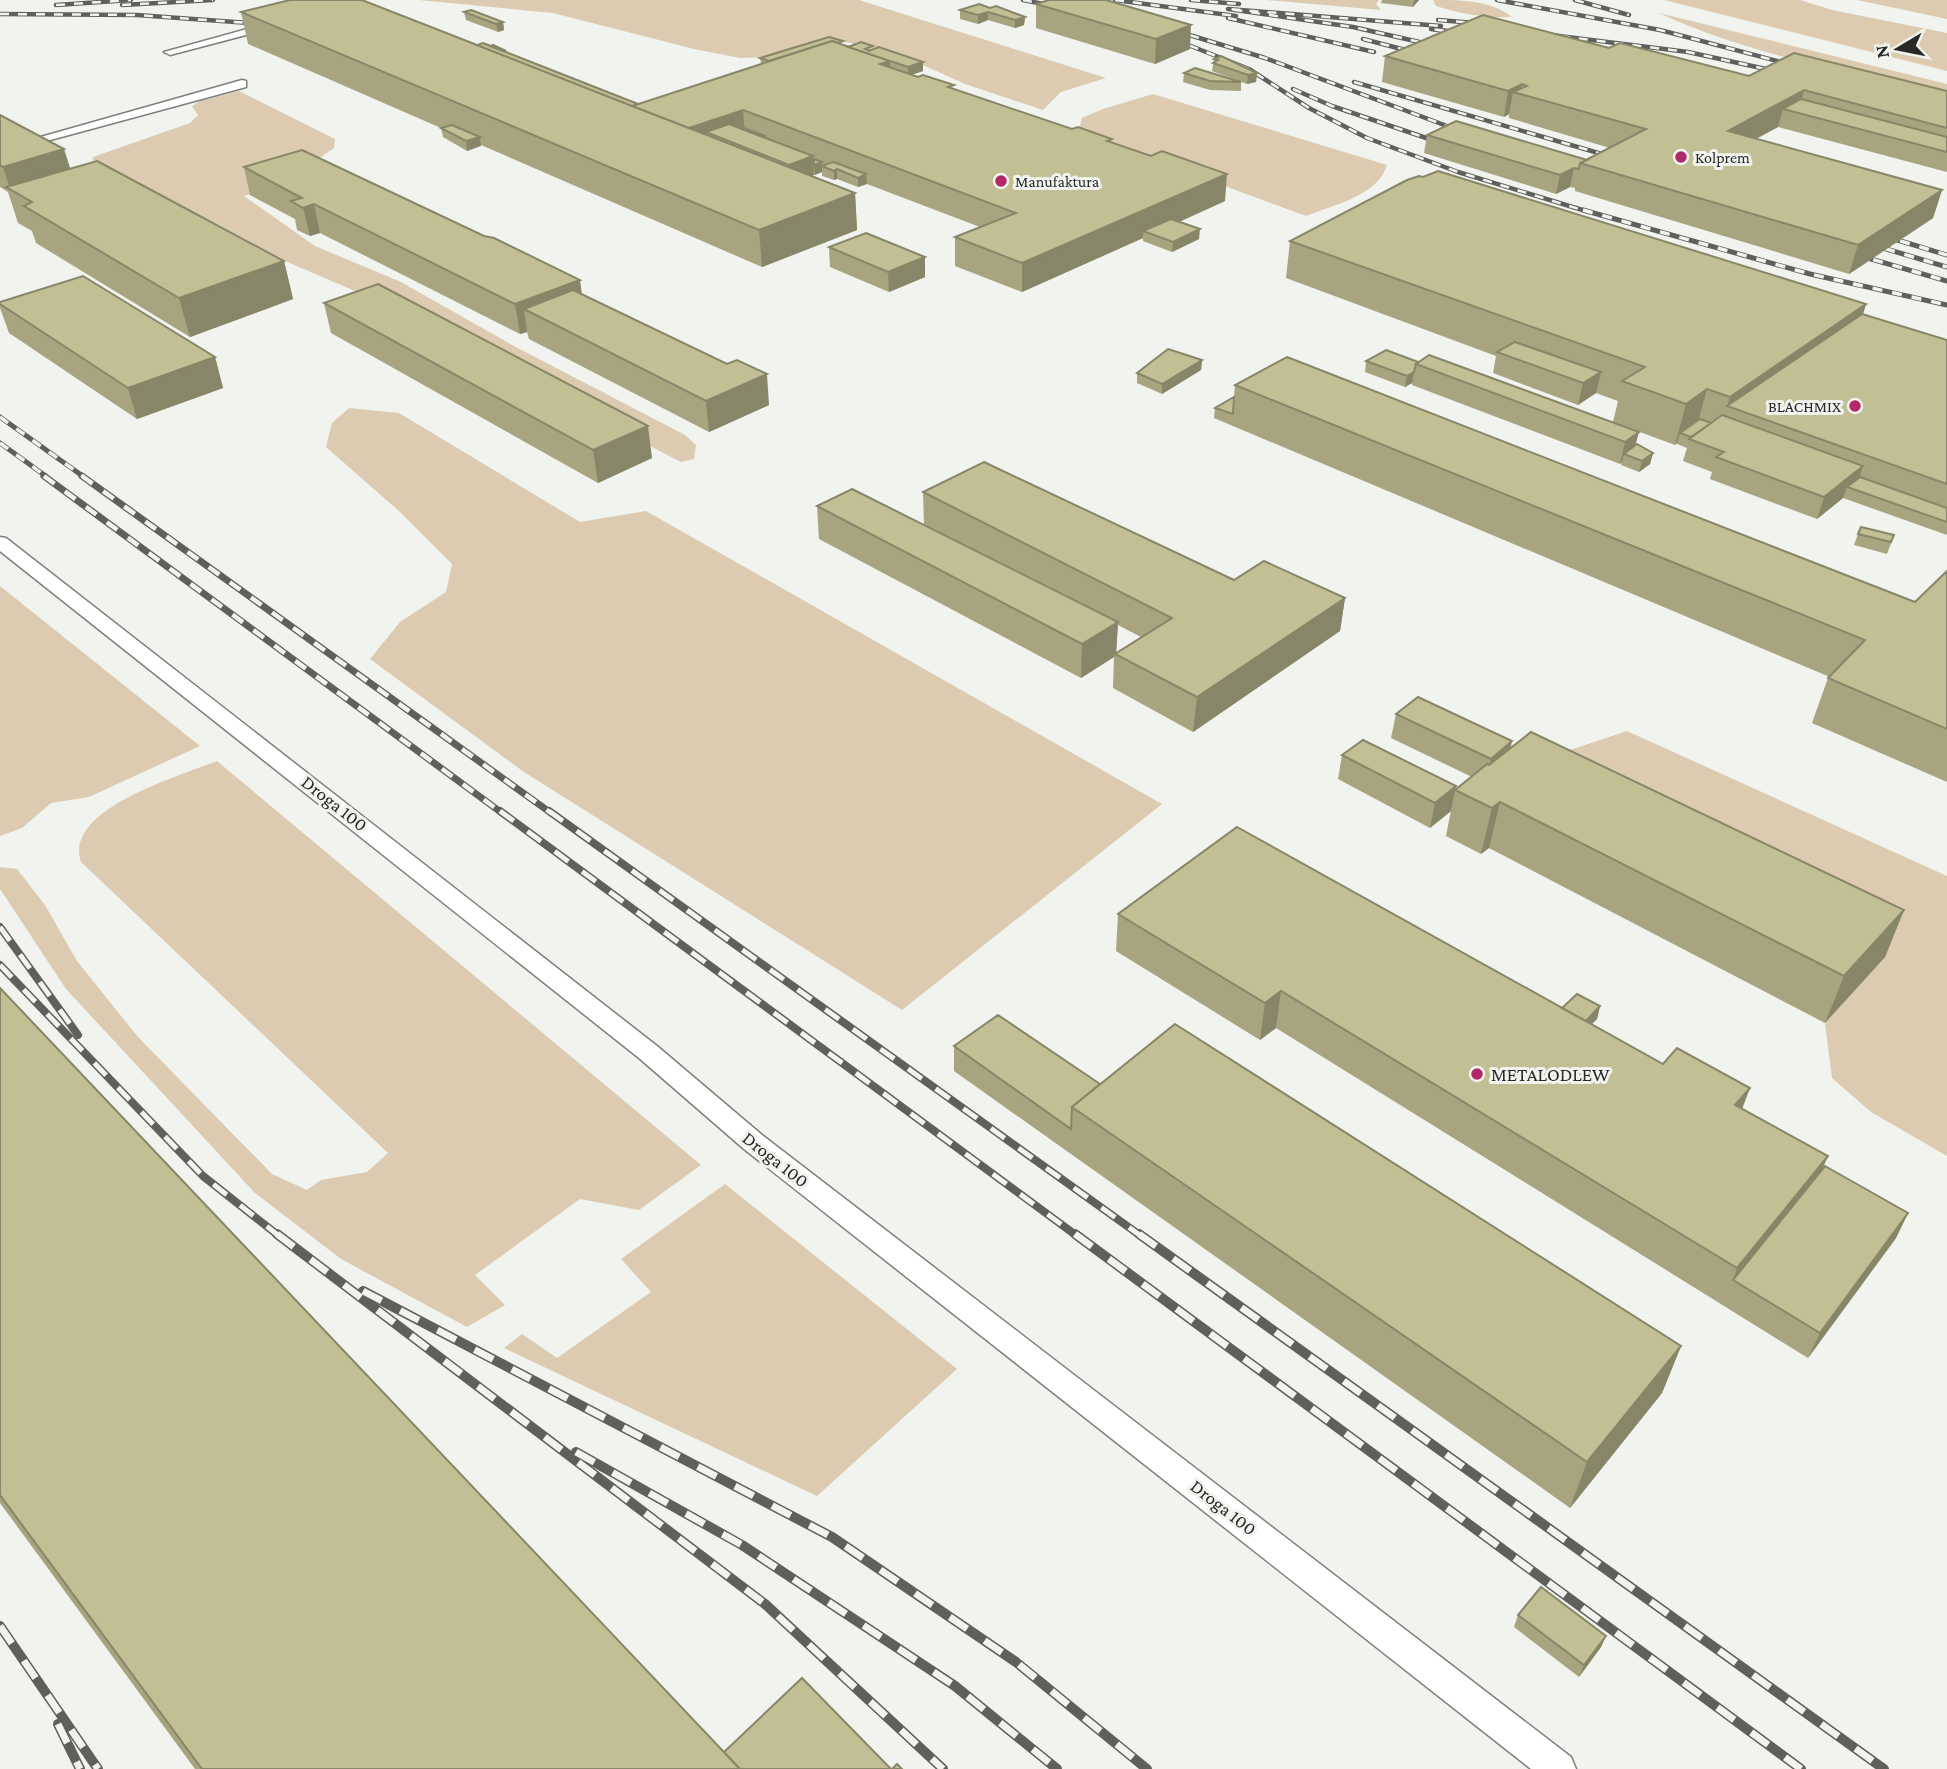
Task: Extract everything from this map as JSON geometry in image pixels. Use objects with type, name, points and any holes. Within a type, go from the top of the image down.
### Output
[{"type":"lane","points":[[170,51],[285,22]]},
{"type":"lane","points":[[43,138],[242,84]]},
{"type":"lane","name":"Droga 100","points":[[0,542],[648,1052],[753,1142],[1559,1769]]},
{"type":"shaded area","points":[[419,0],[859,0],[1106,78],[1061,92],[1043,110],[965,84],[912,60],[850,43],[831,41],[777,57],[740,58],[553,13]]},
{"type":"shaded area","points":[[1266,0],[1379,0],[1376,4],[1381,10]]},
{"type":"shaded area","points":[[1433,0],[1485,4],[1512,17],[1464,13],[1436,6]]},
{"type":"shaded area","points":[[1664,0],[1800,0],[1832,10],[1947,33],[1947,71]]},
{"type":"shaded area","points":[[1857,0],[1947,0],[1947,19]]},
{"type":"shaded area","points":[[1659,13],[1947,84],[1947,96],[1764,51],[1693,28]]},
{"type":"shaded area","points":[[239,91],[335,139],[334,148],[318,159],[316,173],[244,196],[315,246],[401,282],[512,345],[685,435],[696,445],[694,459],[681,462],[426,331],[362,294],[292,264],[180,205],[92,170],[93,157],[190,123],[198,115],[192,106],[200,101]]},
{"type":"shaded area","points":[[1153,94],[1387,165],[1382,176],[1365,192],[1306,216],[1078,132],[1082,118]]},
{"type":"shaded area","points":[[349,408],[399,413],[580,522],[646,511],[1162,804],[902,1010],[524,772],[370,659],[400,622],[446,592],[452,564],[400,512],[326,447],[332,423]]},
{"type":"shaded area","points":[[0,586],[200,746],[89,797],[51,803],[22,828],[0,836]]},
{"type":"shaded area","points":[[1627,731],[1947,876],[1947,1156],[1871,1112],[1832,1078],[1825,1023],[1884,957],[1555,755]]},
{"type":"shaded area","points":[[217,761],[701,1165],[639,1210],[580,1199],[475,1275],[505,1305],[467,1327],[341,1259],[255,1193],[66,989],[0,889],[0,867],[17,869],[45,905],[77,961],[138,1037],[272,1174],[307,1190],[321,1180],[367,1172],[388,1153],[81,862],[80,843],[89,826],[106,811],[128,797]]},
{"type":"shaded area","points":[[725,1184],[957,1369],[817,1496],[504,1348],[522,1334],[557,1358],[651,1292],[621,1259]]},
{"type":"building","points":[[290,0],[362,0],[855,193],[759,230],[241,12]]},
{"type":"building","points":[[1049,0],[1106,0],[1191,25],[1156,39],[1036,4]]},
{"type":"building","points":[[979,4],[990,8],[996,6],[1025,17],[1015,20],[988,12],[978,15],[960,10]]},
{"type":"building","points":[[471,10],[503,22],[496,24],[464,12]]},
{"type":"building","points":[[1483,15],[1609,48],[1620,43],[1749,76],[1794,53],[1947,91],[1947,128],[1804,90],[1728,131],[1942,190],[1858,245],[1580,163],[1646,129],[1513,92],[1527,86],[1522,84],[1508,91],[1385,56]]},
{"type":"building","points":[[829,37],[843,41],[832,41],[769,61],[760,58]]},
{"type":"building","name":"Manufaktura","points":[[832,41],[890,61],[880,64],[918,77],[923,75],[954,85],[948,87],[1072,129],[1078,127],[1112,139],[1107,141],[1151,156],[1162,151],[1227,174],[1022,263],[955,237],[1016,213],[743,110],[689,128],[632,106]]},
{"type":"building","points":[[861,42],[873,46],[865,49],[869,51],[879,47],[923,62],[908,67],[848,47]]},
{"type":"building","points":[[483,43],[638,104],[632,106],[477,45]]},
{"type":"building","points":[[1221,56],[1257,73],[1248,75],[1213,63],[1218,60],[1214,59]]},
{"type":"building","points":[[1195,68],[1241,82],[1210,81],[1184,73]]},
{"type":"building","points":[[1801,99],[1947,137],[1947,152],[1783,109]]},
{"type":"building","points":[[0,115],[64,149],[3,167],[0,165]]},
{"type":"building","points":[[1456,121],[1587,160],[1580,163],[1579,169],[1574,168],[1560,175],[1427,135]]},
{"type":"building","points":[[729,124],[813,156],[789,165],[706,132]]},
{"type":"building","points":[[452,125],[480,137],[466,141],[441,128]]},
{"type":"building","points":[[744,128],[765,136],[742,129]]},
{"type":"building","points":[[302,150],[580,280],[515,304],[314,204],[303,208],[291,201],[302,198],[244,167]]},
{"type":"building","points":[[97,161],[284,261],[179,298],[24,206],[32,202],[6,187]]},
{"type":"building","points":[[833,162],[866,174],[858,178],[822,166]]},
{"type":"building","points":[[1438,171],[1866,304],[1730,397],[1707,389],[1686,404],[1622,381],[1645,367],[1290,241],[1407,180]]},
{"type":"building","points":[[1171,219],[1200,229],[1173,242],[1143,231]]},
{"type":"building","points":[[866,233],[925,257],[888,272],[829,247]]},
{"type":"building","points":[[83,276],[215,357],[128,388],[0,304]]},
{"type":"building","points":[[378,284],[648,426],[593,450],[324,303]]},
{"type":"building","points":[[573,290],[727,364],[737,360],[767,374],[706,401],[524,309]]},
{"type":"building","name":"BLACHMIX","points":[[1862,314],[1947,340],[1947,484],[1727,406]]},
{"type":"building","points":[[1515,342],[1601,372],[1583,383],[1497,352]]},
{"type":"building","points":[[1168,349],[1202,360],[1162,384],[1137,373]]},
{"type":"building","points":[[1386,350],[1418,362],[1414,372],[1407,376],[1366,361]]},
{"type":"building","points":[[1429,355],[1639,432],[1625,442],[1416,364]]},
{"type":"building","points":[[1287,357],[1915,602],[1947,571],[1947,729],[1828,678],[1865,640],[1235,385]]},
{"type":"building","points":[[1234,397],[1233,414],[1215,408]]},
{"type":"building","points":[[1722,415],[1863,466],[1824,497],[1716,457],[1724,452],[1689,439]]},
{"type":"building","points":[[1700,419],[1711,423],[1691,437],[1680,433]]},
{"type":"building","points":[[1637,444],[1653,453],[1642,461],[1624,454]]},
{"type":"building","points":[[984,462],[1234,580],[1264,561],[1345,598],[1197,697],[1115,654],[1172,618],[923,492]]},
{"type":"building","points":[[1860,477],[1947,508],[1947,522],[1847,487]]},
{"type":"building","points":[[852,489],[1118,622],[1082,644],[817,506]]},
{"type":"building","points":[[1861,527],[1894,535],[1891,542],[1858,534]]},
{"type":"building","points":[[1418,697],[1512,741],[1491,759],[1396,714]]},
{"type":"building","points":[[1531,732],[1904,910],[1844,976],[1500,802],[1492,808],[1455,790]]},
{"type":"building","points":[[1363,740],[1456,786],[1435,803],[1342,755]]},
{"type":"building","name":"METALODLEW","points":[[1237,827],[1663,1064],[1677,1048],[1750,1088],[1735,1105],[1828,1156],[1737,1268],[1281,991],[1265,1003],[1118,914]]},
{"type":"building","points":[[0,988],[740,1769],[202,1769],[0,1495]]},
{"type":"building","points":[[1577,994],[1600,1006],[1586,1021],[1562,1008]]},
{"type":"building","points":[[998,1015],[1100,1084],[1072,1107],[1071,1129],[954,1046]]},
{"type":"building","points":[[1175,1024],[1681,1346],[1587,1462],[1072,1107]]},
{"type":"building","points":[[1825,1166],[1908,1213],[1820,1333],[1733,1280]]},
{"type":"building","points":[[1541,1587],[1606,1636],[1584,1665],[1518,1615]]},
{"type":"building","points":[[802,1678],[891,1769],[740,1769],[724,1752]]},
{"type":"railway","points":[[56,5],[131,0]]},
{"type":"railway","points":[[122,5],[213,0]]},
{"type":"railway","points":[[1023,0],[1059,7]]},
{"type":"railway","points":[[1115,0],[1236,16]]},
{"type":"railway","points":[[1191,0],[1239,4]]},
{"type":"railway","points":[[1497,0],[1660,30],[1796,66]]},
{"type":"railway","points":[[1575,0],[1629,15]]},
{"type":"railway","points":[[1437,46],[1353,27],[1228,9],[1441,26]]},
{"type":"railway","points":[[0,14],[137,15],[262,24]]},
{"type":"railway","points":[[1228,18],[1374,52]]},
{"type":"railway","points":[[1438,20],[1487,24]]},
{"type":"railway","points":[[1463,34],[1431,29],[1465,33]]},
{"type":"railway","points":[[1173,30],[1265,58],[1463,132]]},
{"type":"railway","points":[[1543,34],[1688,52],[1784,73]]},
{"type":"railway","points":[[1173,39],[1249,69],[1309,108],[1367,138],[1458,172],[1589,212]]},
{"type":"railway","points":[[1363,39],[1421,54]]},
{"type":"railway","points":[[1354,82],[1619,159]]},
{"type":"railway","points":[[1293,89],[1332,106],[1435,141]]},
{"type":"railway","points":[[1583,210],[1810,274],[1947,305]]},
{"type":"railway","points":[[1881,235],[1947,255]]},
{"type":"railway","points":[[1866,243],[1947,267]]},
{"type":"railway","points":[[1854,254],[1947,281]]},
{"type":"railway","points":[[0,417],[84,477]]},
{"type":"railway","points":[[0,443],[47,477]]},
{"type":"railway","points":[[44,476],[502,813]]},
{"type":"railway","points":[[82,476],[551,813]]},
{"type":"railway","points":[[500,811],[1077,1236]]},
{"type":"railway","points":[[549,811],[1141,1236]]},
{"type":"railway","points":[[0,927],[78,1035]]},
{"type":"railway","points":[[0,965],[203,1176],[279,1236]]},
{"type":"railway","points":[[277,1234],[765,1604],[943,1769]]},
{"type":"railway","points":[[1075,1234],[1801,1769]]},
{"type":"railway","points":[[1139,1234],[1884,1769]]},
{"type":"railway","points":[[363,1291],[832,1537],[1016,1662],[1147,1769]]},
{"type":"railway","points":[[576,1452],[742,1545],[955,1686],[1057,1769]]},
{"type":"railway","points":[[0,1626],[98,1769]]},
{"type":"railway","points":[[58,1724],[80,1769]]},
{"type":"place","name":"Kolprem","points":[[1681,157]]},
{"type":"place","name":"Manufaktura","points":[[1001,181]]},
{"type":"place","name":"BLACHMIX","points":[[1855,406]]},
{"type":"place","name":"METALODLEW","points":[[1477,1074]]}]
